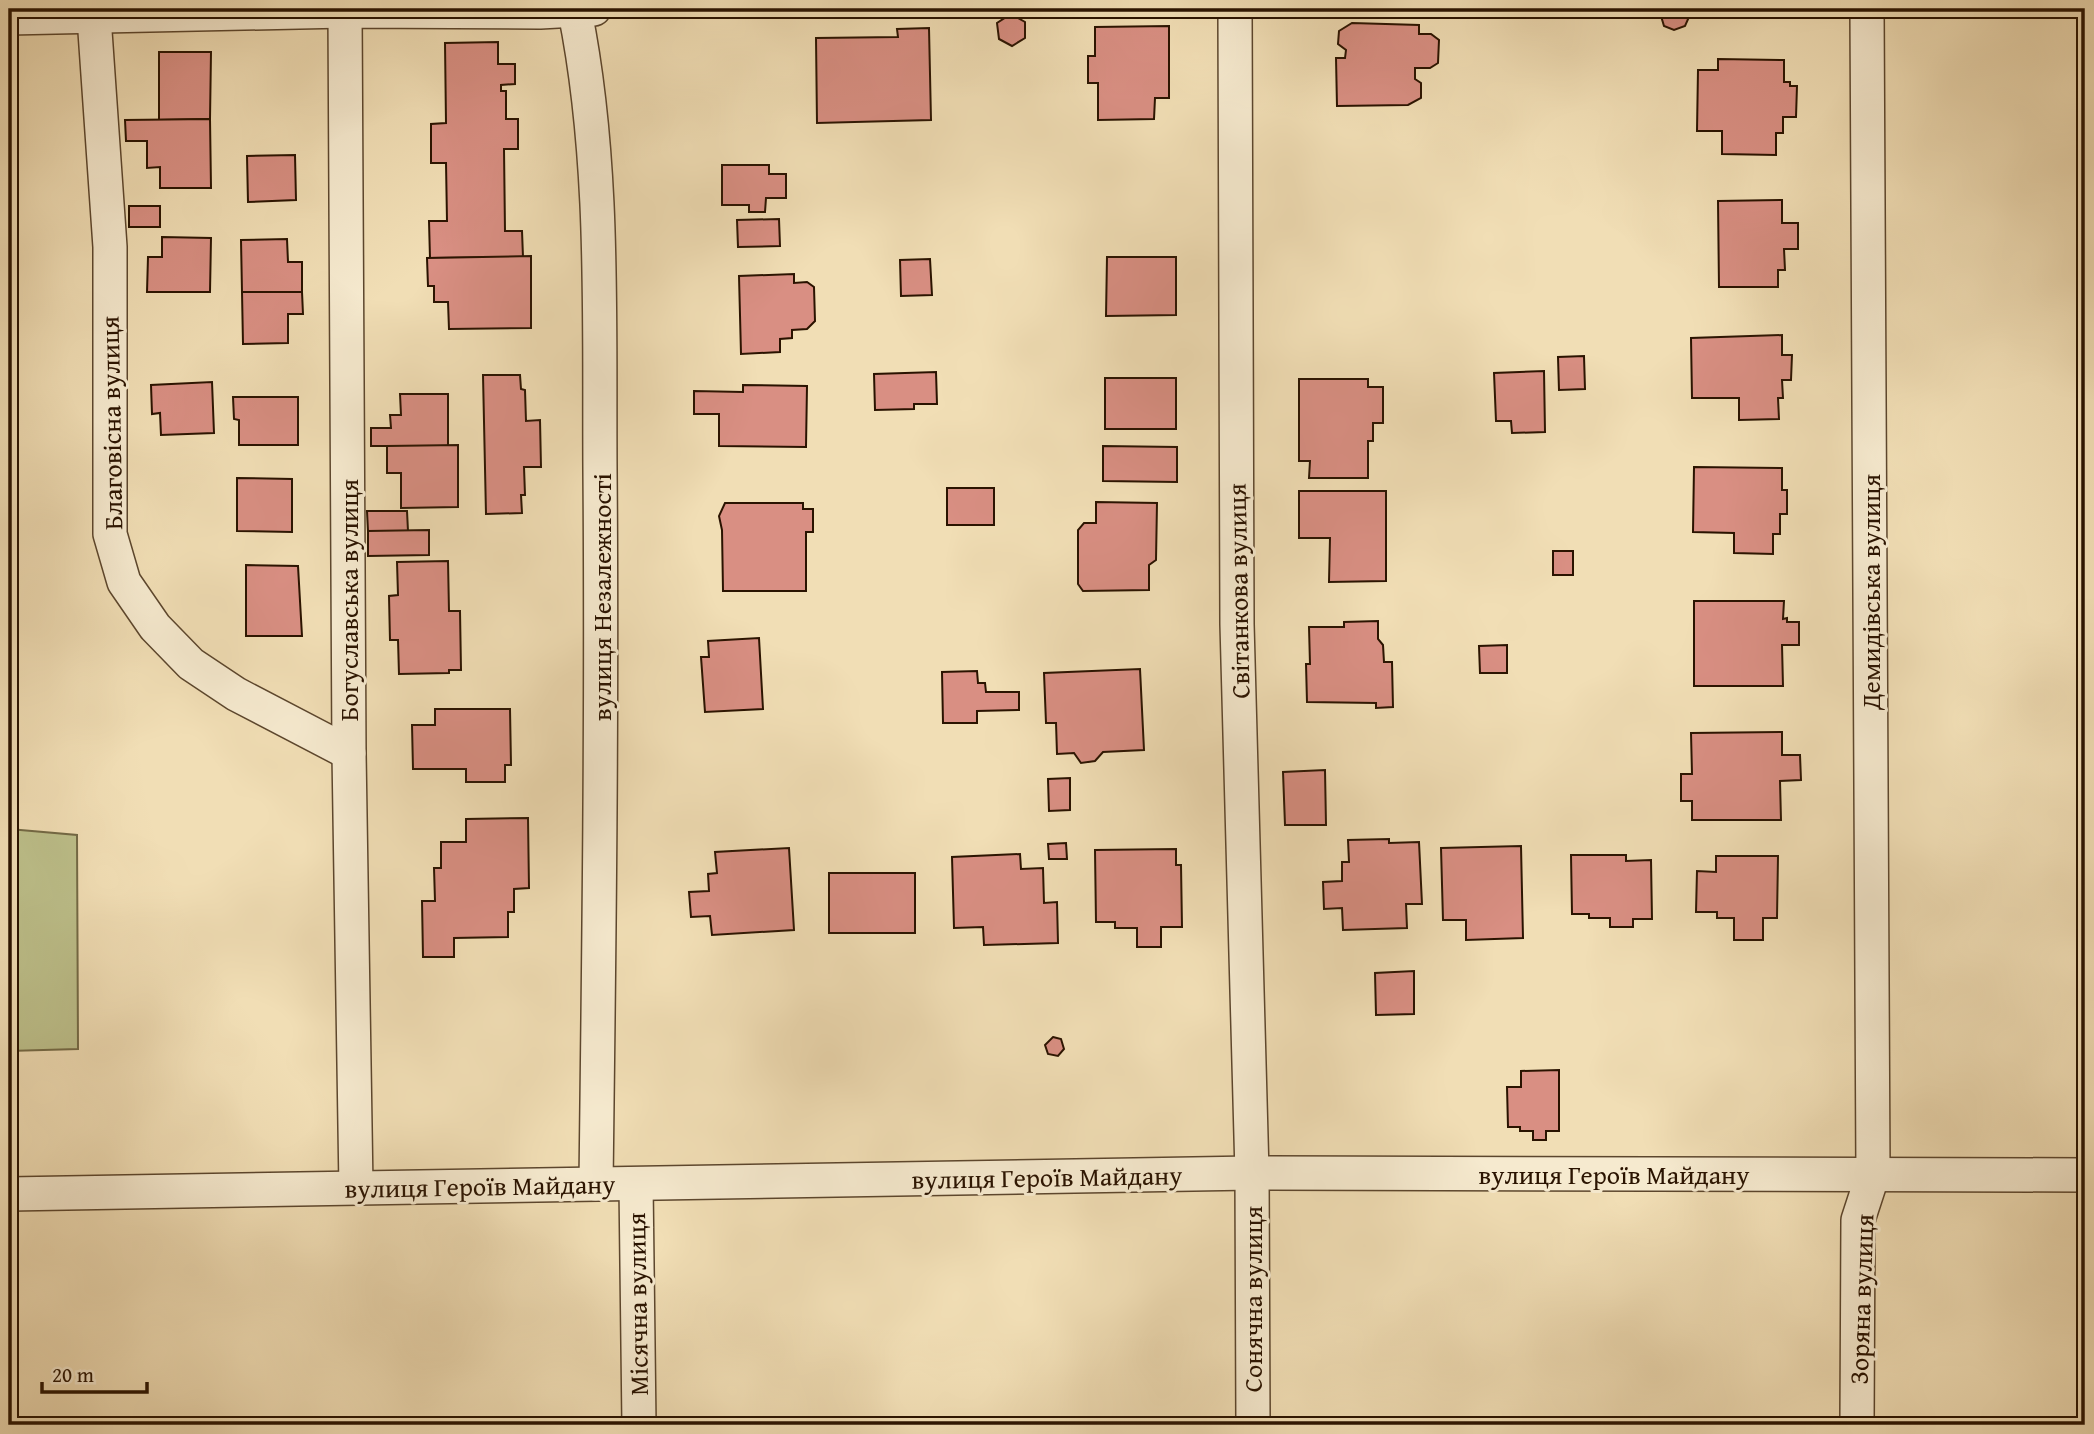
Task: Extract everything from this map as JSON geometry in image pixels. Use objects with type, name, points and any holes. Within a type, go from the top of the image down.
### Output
[{"type":"street","name":"Світанкова вулиця","points":[[1235,9],[1237,624],[1252,1173]]},
{"type":"street","name":"Демидівська вулиця","points":[[1867,9],[1873,1174]]},
{"type":"street","points":[[9,18],[345,11],[584,10]]},
{"type":"street","name":"вулиця Незалежності","points":[[584,10],[598,252],[602,757],[596,1184]]},
{"type":"street","name":"Богуславська вулиця","points":[[345,11],[349,753],[356,1188]]},
{"type":"street","name":"Благовісна вулиця","points":[[93,17],[110,247],[110,534],[124,582],[155,627],[191,664],[236,694],[349,753]]},
{"type":"street","name":"вулиця Героїв Майдану","points":[[9,1194],[1252,1173],[2085,1175]]},
{"type":"street","name":"Сонячна вулиця","points":[[1252,1173],[1253,1425]]},
{"type":"street","name":"Зоряна вулиця","points":[[1857,1425],[1858,1220],[1873,1174]]},
{"type":"street","name":"Місячна вулиця","points":[[636,1184],[639,1425]]},
{"type":"green space","points":[[9,829],[77,835],[78,1049],[9,1051]]},
{"type":"building","points":[[1663,9],[1686,9],[1689,17],[1685,26],[1674,30],[1664,26],[1661,16]]},
{"type":"building","points":[[1011,14],[1025,22],[1025,38],[1012,46],[999,39],[997,23]]},
{"type":"building","points":[[1352,23],[1419,25],[1419,34],[1431,34],[1439,40],[1438,63],[1430,68],[1415,68],[1415,79],[1421,83],[1421,98],[1408,105],[1337,106],[1336,58],[1345,58],[1346,50],[1338,44],[1339,31]]},
{"type":"building","points":[[1169,26],[1169,98],[1155,98],[1154,119],[1098,120],[1098,83],[1088,83],[1088,56],[1095,56],[1095,27]]},
{"type":"building","points":[[929,28],[931,120],[817,123],[816,38],[898,37],[897,29]]},
{"type":"building","points":[[498,42],[498,64],[515,64],[515,84],[501,85],[501,91],[506,91],[506,119],[518,119],[518,149],[504,149],[505,231],[522,231],[523,257],[430,258],[429,221],[447,221],[446,163],[431,163],[431,124],[446,123],[445,43]]},
{"type":"building","points":[[159,52],[211,52],[210,119],[159,120]]},
{"type":"building","points":[[1718,59],[1784,60],[1784,82],[1797,86],[1796,117],[1783,117],[1783,133],[1776,133],[1776,155],[1722,154],[1722,131],[1697,131],[1698,70],[1718,70]]},
{"type":"building","points":[[210,119],[211,188],[160,188],[160,167],[147,168],[147,141],[126,141],[125,120]]},
{"type":"building","points":[[295,155],[296,200],[248,202],[247,156]]},
{"type":"building","points":[[722,165],[769,165],[769,174],[786,174],[786,198],[766,198],[765,212],[749,212],[749,205],[722,205]]},
{"type":"building","points":[[1782,200],[1782,223],[1798,223],[1798,249],[1784,249],[1785,270],[1778,270],[1778,287],[1719,287],[1718,201]]},
{"type":"building","points":[[129,206],[160,206],[160,227],[129,227]]},
{"type":"building","points":[[779,219],[780,246],[738,247],[737,220]]},
{"type":"building","points":[[162,237],[211,238],[210,292],[147,292],[148,257],[162,257]]},
{"type":"building","points":[[287,239],[288,262],[302,262],[302,292],[242,292],[241,240]]},
{"type":"building","points":[[531,256],[531,328],[449,329],[448,302],[434,302],[434,286],[428,286],[427,258]]},
{"type":"building","points":[[1107,257],[1176,257],[1176,315],[1106,316]]},
{"type":"building","points":[[930,259],[932,295],[901,296],[900,260]]},
{"type":"building","points":[[794,274],[794,283],[807,282],[814,287],[815,321],[807,329],[792,330],[792,338],[780,339],[780,352],[741,354],[739,276]]},
{"type":"building","points":[[242,292],[302,292],[303,314],[288,314],[288,343],[243,344]]},
{"type":"building","points":[[1782,335],[1782,355],[1792,355],[1791,380],[1782,380],[1783,398],[1778,398],[1779,419],[1739,420],[1739,398],[1692,398],[1691,338]]},
{"type":"building","points":[[1584,356],[1585,389],[1559,390],[1558,357]]},
{"type":"building","points":[[1544,371],[1545,432],[1512,433],[1511,421],[1496,421],[1494,373]]},
{"type":"building","points":[[936,372],[937,404],[914,404],[914,409],[875,410],[874,374]]},
{"type":"building","points":[[483,375],[520,375],[521,389],[525,390],[526,421],[540,420],[541,467],[524,467],[525,495],[521,495],[522,513],[486,514]]},
{"type":"building","points":[[1105,378],[1176,378],[1176,429],[1105,429]]},
{"type":"building","points":[[1299,379],[1368,379],[1368,387],[1383,387],[1383,423],[1373,423],[1373,441],[1368,441],[1368,478],[1309,478],[1310,461],[1299,461]]},
{"type":"building","points":[[212,382],[214,433],[161,435],[160,413],[152,414],[151,385]]},
{"type":"building","points":[[743,385],[807,386],[806,447],[719,446],[719,414],[694,414],[694,391],[743,392]]},
{"type":"building","points":[[400,394],[448,394],[448,446],[371,446],[371,428],[391,428],[390,415],[401,415]]},
{"type":"building","points":[[233,397],[298,397],[298,445],[239,445],[239,420],[234,419]]},
{"type":"building","points":[[458,445],[458,507],[401,508],[401,473],[387,473],[387,446]]},
{"type":"building","points":[[1103,446],[1177,447],[1177,482],[1103,481]]},
{"type":"building","points":[[1694,467],[1782,468],[1782,490],[1787,490],[1787,514],[1780,514],[1780,534],[1773,534],[1773,554],[1734,553],[1734,533],[1693,532]]},
{"type":"building","points":[[237,478],[292,479],[292,532],[237,531]]},
{"type":"building","points":[[947,488],[994,488],[994,525],[947,525]]},
{"type":"building","points":[[1299,491],[1386,491],[1386,581],[1329,582],[1330,538],[1299,538]]},
{"type":"building","points":[[1096,502],[1157,503],[1156,560],[1149,565],[1149,590],[1083,591],[1078,584],[1078,530],[1084,523],[1096,523]]},
{"type":"building","points":[[725,503],[803,503],[803,509],[813,509],[813,532],[806,532],[806,591],[723,591],[722,530],[719,516]]},
{"type":"building","points":[[367,511],[407,511],[408,531],[368,531]]},
{"type":"building","points":[[429,530],[429,555],[368,556],[368,531]]},
{"type":"building","points":[[1553,551],[1573,551],[1573,575],[1553,575]]},
{"type":"building","points":[[448,561],[449,611],[460,611],[461,670],[449,670],[449,673],[399,674],[398,640],[390,640],[389,596],[398,595],[397,562]]},
{"type":"building","points":[[246,565],[298,566],[302,636],[246,636]]},
{"type":"building","points":[[1694,601],[1784,601],[1783,619],[1787,618],[1787,622],[1799,622],[1799,645],[1782,645],[1783,686],[1694,686]]},
{"type":"building","points":[[1378,621],[1378,639],[1383,645],[1384,662],[1392,662],[1393,707],[1376,708],[1376,703],[1307,702],[1309,627],[1344,627],[1344,622]]},
{"type":"building","points":[[759,638],[763,709],[705,712],[701,657],[709,657],[708,641]]},
{"type":"building","points":[[1507,645],[1507,673],[1480,673],[1479,646]]},
{"type":"building","points":[[1140,669],[1144,750],[1103,752],[1095,761],[1081,763],[1074,753],[1057,754],[1056,723],[1046,723],[1044,673]]},
{"type":"building","points":[[977,671],[978,683],[985,683],[986,692],[1019,692],[1019,710],[977,711],[977,723],[943,723],[942,672]]},
{"type":"building","points":[[435,709],[510,709],[511,765],[505,765],[505,782],[466,782],[466,769],[413,769],[412,725],[435,725]]},
{"type":"building","points":[[1782,732],[1782,755],[1800,755],[1801,780],[1780,781],[1781,820],[1692,820],[1692,801],[1681,801],[1681,774],[1692,774],[1691,733]]},
{"type":"building","points":[[1325,770],[1326,825],[1285,825],[1283,772]]},
{"type":"building","points":[[1070,778],[1070,810],[1049,811],[1048,779]]},
{"type":"building","points":[[528,818],[529,888],[514,889],[514,912],[508,912],[508,937],[454,938],[454,957],[423,957],[422,901],[435,901],[434,868],[441,868],[441,842],[466,842],[466,819]]},
{"type":"building","points":[[1389,839],[1389,843],[1419,842],[1422,904],[1406,904],[1407,928],[1343,930],[1342,908],[1324,909],[1323,882],[1342,881],[1342,862],[1349,862],[1348,840]]},
{"type":"building","points":[[1066,843],[1067,859],[1049,859],[1048,844]]},
{"type":"building","points":[[1521,846],[1523,938],[1466,940],[1466,920],[1443,920],[1441,848]]},
{"type":"building","points":[[789,848],[794,930],[712,935],[710,916],[691,917],[689,892],[709,891],[708,874],[717,873],[715,852]]},
{"type":"building","points":[[1176,849],[1176,865],[1181,865],[1182,927],[1161,927],[1161,947],[1137,947],[1137,928],[1115,928],[1115,922],[1096,922],[1095,850]]},
{"type":"building","points":[[1020,854],[1021,869],[1043,868],[1044,903],[1057,902],[1058,943],[984,945],[983,927],[954,928],[952,857]]},
{"type":"building","points":[[1571,855],[1626,855],[1626,861],[1651,860],[1652,919],[1633,919],[1633,927],[1610,927],[1610,918],[1589,918],[1589,914],[1572,914]]},
{"type":"building","points":[[1716,856],[1778,856],[1777,918],[1763,918],[1763,940],[1734,940],[1734,918],[1717,918],[1717,912],[1696,912],[1697,871],[1716,872]]},
{"type":"building","points":[[829,873],[915,873],[915,933],[829,933]]},
{"type":"building","points":[[1414,971],[1414,1014],[1376,1015],[1375,973]]},
{"type":"building","points":[[1053,1037],[1061,1039],[1064,1049],[1058,1056],[1048,1054],[1045,1045]]},
{"type":"building","points":[[1559,1070],[1559,1131],[1546,1131],[1546,1140],[1533,1140],[1533,1131],[1508,1127],[1507,1087],[1521,1087],[1521,1071]]}]
